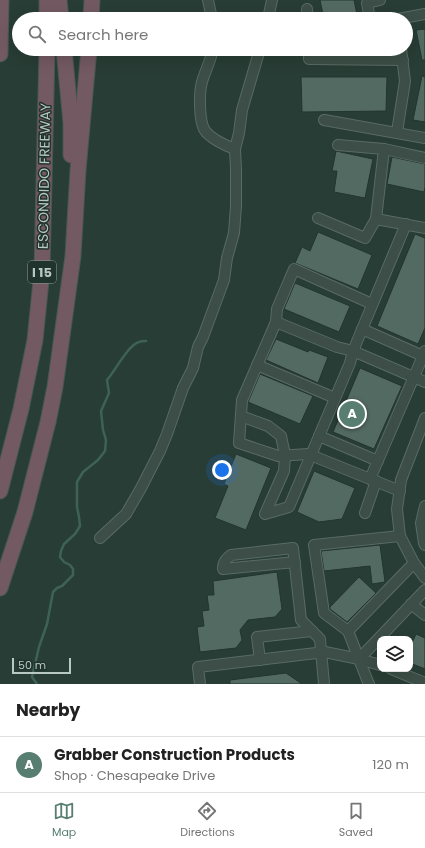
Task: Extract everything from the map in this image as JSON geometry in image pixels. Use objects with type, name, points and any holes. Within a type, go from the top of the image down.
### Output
[{"type":"highway","points":[[0,54],[1,0]]},
{"type":"highway","points":[[47,12],[48,0]]},
{"type":"highway","points":[[59,0],[60,12]]},
{"type":"highway","points":[[91,12],[92,0]]},
{"type":"highway","name":"ESCONDIDO FREEWAY","points":[[0,491],[21,409],[33,347],[42,271],[46,56]]},
{"type":"highway","points":[[65,56],[71,123],[72,208],[69,290]]},
{"type":"highway","points":[[0,588],[24,512],[48,422],[55,387],[74,256],[78,170],[88,56]]},
{"type":"street","points":[[208,0],[211,12]]},
{"type":"street","points":[[269,12],[272,0]]},
{"type":"street","points":[[369,12],[367,3],[380,0]]},
{"type":"street","points":[[413,16],[425,14]]},
{"type":"street","points":[[210,56],[202,83],[201,113],[204,129],[214,139],[235,149]]},
{"type":"street","points":[[100,538],[126,514],[160,451],[183,388],[193,368],[198,347],[224,280],[227,258],[234,233],[236,206],[235,149],[242,110],[258,56]]},
{"type":"street","points":[[309,56],[309,59],[403,60]]},
{"type":"street","points":[[397,132],[405,81],[402,56]]},
{"type":"street","points":[[324,120],[425,138]]},
{"type":"street","points":[[338,145],[384,149],[425,158]]},
{"type":"street","points":[[318,218],[365,238],[376,219],[384,149]]},
{"type":"street","points":[[376,219],[425,228]]},
{"type":"street","points":[[241,416],[268,426],[281,436],[285,455],[284,471],[265,514],[289,507],[350,363],[353,351],[406,224]]},
{"type":"street","points":[[372,304],[294,269],[277,309],[276,322],[242,400],[239,443],[278,456],[308,454],[400,491]]},
{"type":"street","points":[[276,322],[337,347],[353,351],[425,382]]},
{"type":"street","points":[[362,329],[424,353],[378,461],[365,513]]},
{"type":"street","points":[[258,365],[335,398]]},
{"type":"street","points":[[425,418],[401,480],[398,509],[400,536],[414,563],[425,578]]},
{"type":"street","points":[[319,436],[378,461]]},
{"type":"street","points":[[425,506],[421,523],[425,545]]},
{"type":"street","points":[[369,684],[348,631],[324,613],[314,545],[400,536]]},
{"type":"street","points":[[295,562],[223,569],[226,559],[231,555],[293,548],[295,562],[301,620],[320,639],[324,684]]},
{"type":"street","points":[[348,631],[414,563]]},
{"type":"street","points":[[359,659],[425,590]]},
{"type":"street","points":[[411,604],[425,615]]},
{"type":"street","points":[[260,660],[257,637],[312,631]]},
{"type":"street","points":[[200,684],[198,667],[321,652],[377,663]]},
{"type":"street","points":[[398,672],[425,683]]},
{"type":"building","points":[[320,0],[354,0],[357,12],[323,12]]},
{"type":"building","points":[[425,29],[425,60],[422,60],[416,30]]},
{"type":"building","points":[[422,76],[425,77],[425,122],[413,120]]},
{"type":"building","points":[[301,77],[387,77],[386,111],[302,112]]},
{"type":"building","points":[[336,151],[373,159],[365,198],[334,192],[337,171],[332,171]]},
{"type":"building","points":[[392,157],[425,164],[424,192],[387,184]]},
{"type":"building","points":[[318,232],[372,255],[358,289],[295,263],[302,247],[310,251]]},
{"type":"building","points":[[415,234],[425,238],[425,328],[418,344],[377,326]]},
{"type":"building","points":[[295,283],[350,306],[339,332],[284,309]]},
{"type":"building","points":[[276,339],[308,352],[309,350],[328,357],[318,383],[266,360]]},
{"type":"building","points":[[360,368],[402,386],[374,449],[333,432]]},
{"type":"building","points":[[260,374],[313,396],[300,424],[248,402]]},
{"type":"building","points":[[236,454],[271,468],[246,530],[215,518],[228,486],[224,484]]},
{"type":"building","points":[[314,471],[355,488],[342,519],[319,522],[297,512]]},
{"type":"building","points":[[380,545],[385,582],[372,584],[370,566],[324,571],[321,551]]},
{"type":"building","points":[[277,572],[282,609],[275,617],[248,620],[240,630],[242,640],[236,648],[200,652],[197,627],[204,626],[202,611],[209,610],[207,595],[214,595],[213,581]]},
{"type":"building","points":[[359,577],[376,593],[347,622],[330,609],[330,607]]},
{"type":"building","points":[[416,634],[425,638],[425,669],[413,664],[413,641]]},
{"type":"building","points":[[286,673],[302,684],[230,684],[230,680]]},
{"type":"waterway","points":[[37,684],[32,677],[39,647],[47,624],[53,592],[62,586],[73,575],[73,569],[60,557],[64,544],[75,534],[80,526],[77,507],[77,482],[83,472],[98,460],[105,451],[106,440],[103,430],[101,411],[109,393],[107,380],[130,348],[139,342],[146,341]]},
{"type":"place","name":"Grabber Construction Products","points":[[352,414]]}]
